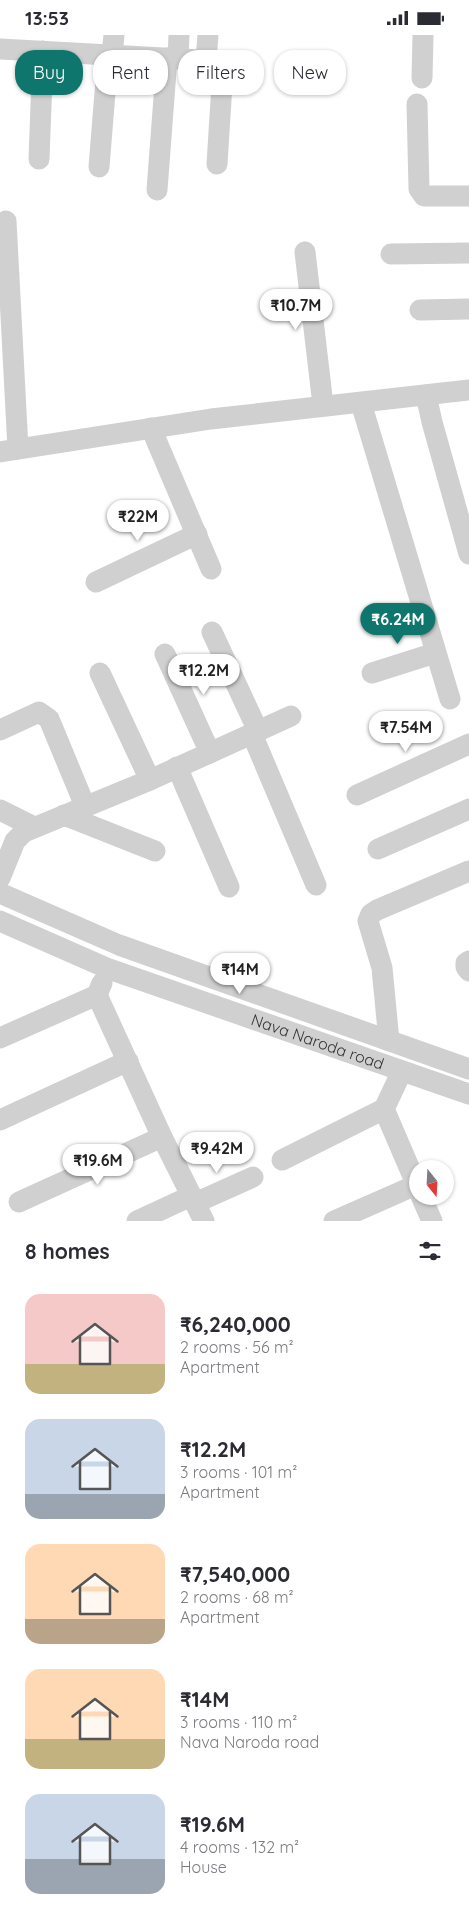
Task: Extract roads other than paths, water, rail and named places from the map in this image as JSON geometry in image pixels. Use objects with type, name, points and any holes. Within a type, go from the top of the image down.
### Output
[{"type":"street","points":[[157,190],[172,58],[179,35]]},
{"type":"street","points":[[207,50],[208,35]]},
{"type":"street","points":[[422,78],[423,35]]},
{"type":"street","points":[[0,49],[47,46],[111,48],[178,58]]},
{"type":"street","points":[[39,159],[47,46]]},
{"type":"street","points":[[100,167],[111,48]]},
{"type":"street","points":[[217,165],[221,95]]},
{"type":"street","points":[[417,104],[419,189],[424,196],[469,196]]},
{"type":"street","points":[[6,221],[9,450],[211,419],[322,405],[361,403],[469,390]]},
{"type":"street","points":[[305,253],[322,405]]},
{"type":"street","points":[[391,254],[469,253]]},
{"type":"street","points":[[420,310],[469,309]]},
{"type":"street","points":[[426,395],[469,555]]},
{"type":"street","points":[[361,403],[450,699]]},
{"type":"street","points":[[151,428],[211,569]]},
{"type":"street","points":[[96,582],[197,534]]},
{"type":"street","points":[[212,632],[316,885]]},
{"type":"street","points":[[372,673],[435,653]]},
{"type":"street","points":[[165,654],[210,753]]},
{"type":"street","points":[[100,673],[150,779]]},
{"type":"street","points":[[0,729],[39,712],[49,719],[85,806]]},
{"type":"street","points":[[0,878],[15,841],[19,836],[34,827],[150,779],[291,716]]},
{"type":"street","points":[[357,795],[469,745]]},
{"type":"street","points":[[177,767],[229,887]]},
{"type":"street","points":[[378,849],[469,809]]},
{"type":"street","points":[[0,810],[34,827]]},
{"type":"street","points":[[64,815],[155,851]]},
{"type":"street","points":[[389,1041],[382,968],[368,921],[377,910],[469,871]]},
{"type":"street","points":[[0,893],[119,945],[469,1069]]},
{"type":"street","name":"Nava Naroda road","points":[[0,921],[109,969],[469,1095]]},
{"type":"street","points":[[0,1038],[97,995],[119,945]]},
{"type":"street","points":[[469,961],[466,963],[469,971]]},
{"type":"street","points":[[97,995],[162,1137],[197,1207]]},
{"type":"street","points":[[0,1120],[128,1061]]},
{"type":"street","points":[[282,1160],[384,1109],[402,1071]]},
{"type":"street","points":[[384,1109],[409,1168]]},
{"type":"street","points":[[19,1203],[162,1137]]},
{"type":"street","points":[[137,1221],[197,1207],[253,1177]]},
{"type":"street","points":[[334,1221],[409,1192]]},
{"type":"street","points":[[425,1205],[432,1221]]}]
